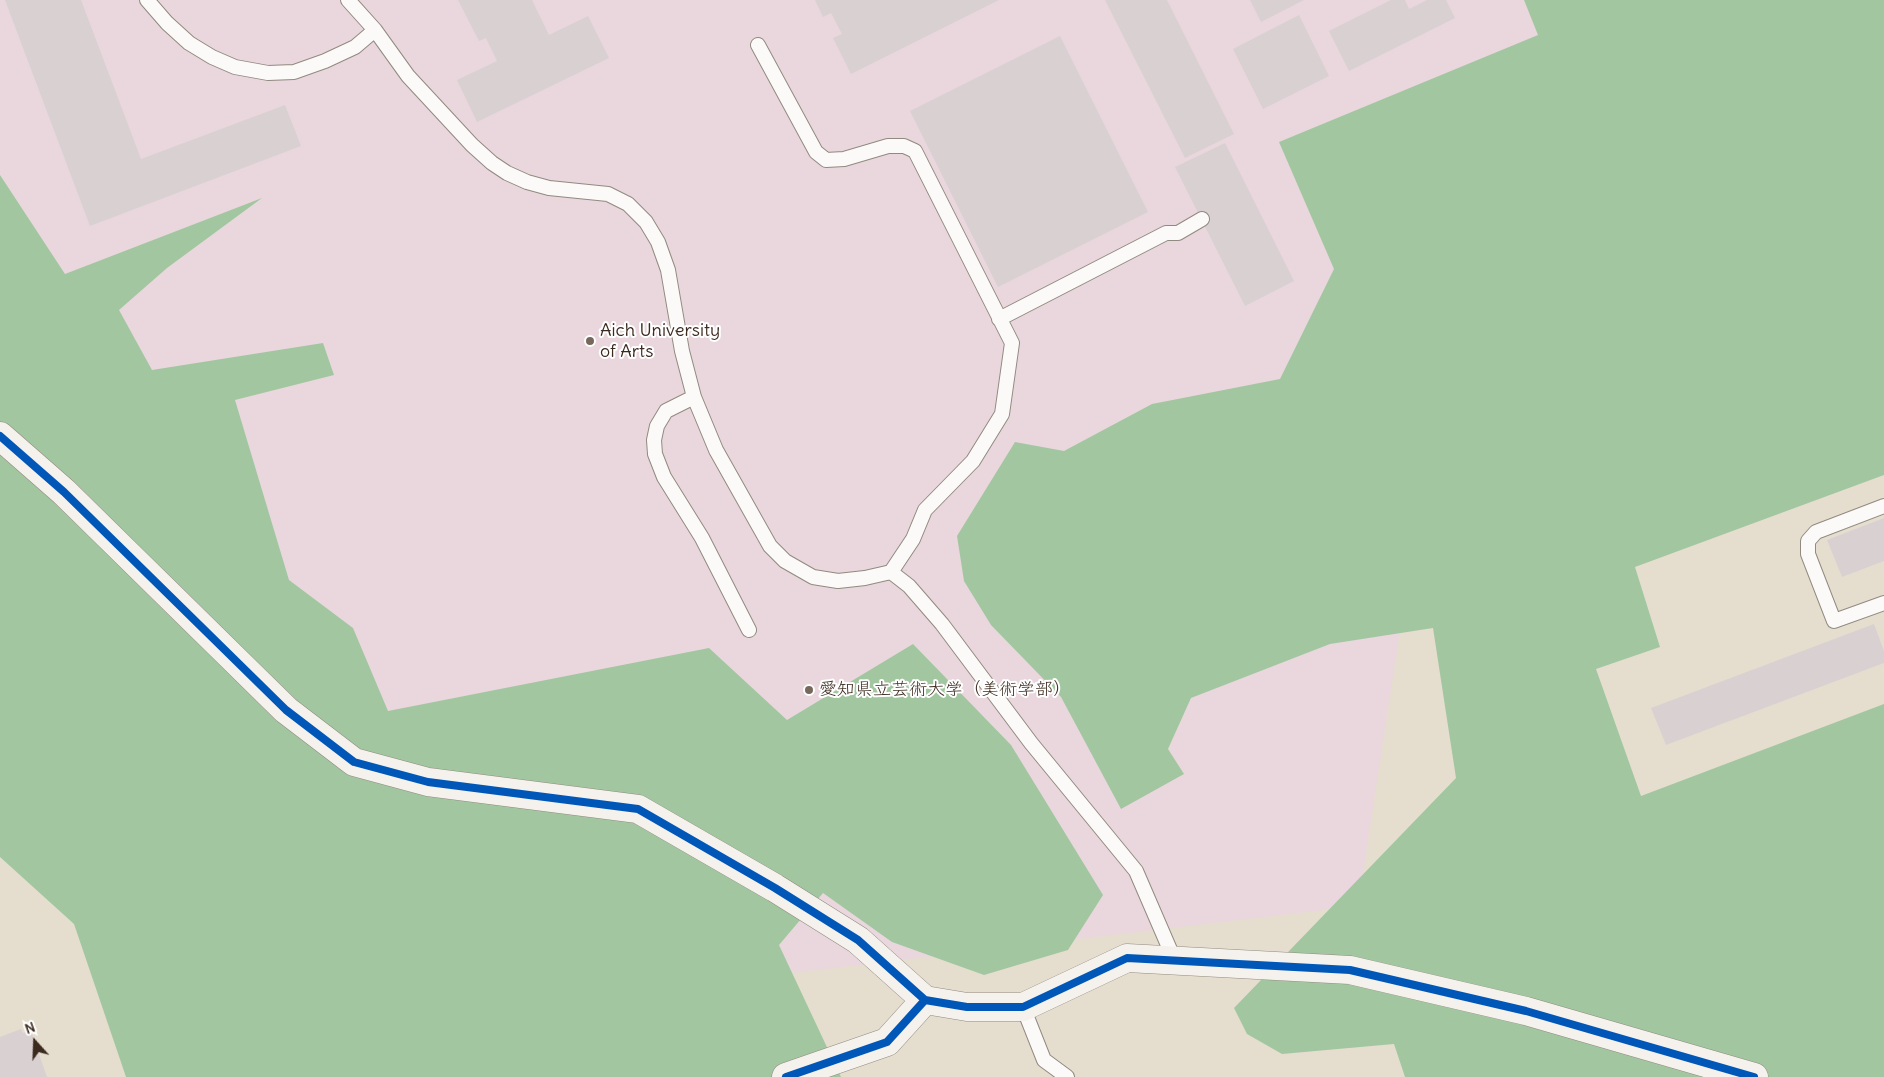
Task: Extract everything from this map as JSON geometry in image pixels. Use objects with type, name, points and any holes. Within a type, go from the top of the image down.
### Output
[{"type":"street","points":[[0,436],[64,492],[286,710],[354,762],[428,782],[638,809],[775,888],[858,940],[925,1000],[968,1006],[1023,1007],[1127,958],[1174,959],[1350,970],[1526,1011],[1754,1077]]},
{"type":"street","points":[[786,1077],[887,1042],[925,1000]]},
{"type":"lane","points":[[147,0],[167,23],[189,43],[235,67],[268,73],[294,72],[325,61],[355,47],[375,30]]},
{"type":"lane","points":[[348,0],[375,30],[408,76],[472,145],[492,163],[507,173],[527,182],[549,188],[608,194],[628,204],[646,222],[658,242],[668,270],[682,351],[694,397],[716,450],[770,546],[785,561],[813,577],[838,581],[865,578],[891,572],[913,538],[925,510],[973,461],[1002,414],[1012,342],[915,151],[904,146],[888,146],[844,159],[826,160],[816,152],[758,44]]},
{"type":"lane","points":[[999,319],[1166,233],[1178,233],[1202,219]]},
{"type":"lane","points":[[694,397],[666,411],[657,426],[654,440],[655,454],[664,477],[702,538],[749,630]]},
{"type":"lane","points":[[1884,506],[1816,532],[1808,541],[1808,554],[1834,621],[1884,603]]},
{"type":"lane","points":[[891,572],[909,586],[942,624],[1031,743],[1136,871],[1174,959]]},
{"type":"lane","points":[[1023,1007],[1044,1060],[1067,1077]]},
{"type":"shaded area","name":"愛知県立芸術大学（美術学部）","points":[[0,0],[1841,0],[1458,250],[1358,906],[555,1001],[0,474]]},
{"type":"green space","points":[[1524,0],[1884,0],[1884,475],[1635,567],[1660,647],[1596,669],[1641,796],[1884,704],[1884,1077],[1405,1077],[1394,1044],[1282,1054],[1247,1034],[1234,1008],[1456,778],[1433,628],[1330,644],[1191,698],[1168,749],[1184,774],[1121,809],[1061,697],[991,625],[964,581],[957,536],[1015,442],[1064,451],[1152,404],[1280,379],[1334,269],[1279,142],[1538,35]]},
{"type":"green space","points":[[0,175],[65,274],[262,198],[167,268],[119,310],[152,370],[323,343],[334,375],[235,400],[289,580],[353,628],[388,711],[709,648],[787,720],[913,644],[1011,745],[1103,895],[1068,950],[984,975],[892,942],[823,893],[779,945],[841,1077],[126,1077],[74,924],[0,857]]},
{"type":"building","points":[[5,0],[81,0],[141,159],[285,105],[301,146],[90,226]]},
{"type":"building","points":[[458,0],[532,0],[549,35],[588,16],[609,58],[477,122],[457,80],[497,61],[486,38],[479,41]]},
{"type":"building","points":[[815,0],[999,0],[851,74],[833,38],[842,34],[831,13],[823,17]]},
{"type":"building","points":[[1105,0],[1167,0],[1234,134],[1185,158]]},
{"type":"building","points":[[1250,0],[1304,0],[1261,22]]},
{"type":"building","points":[[1391,0],[1405,0],[1409,9],[1427,0],[1446,0],[1455,18],[1349,71],[1329,31]]},
{"type":"building","points":[[1299,15],[1329,76],[1263,109],[1233,49]]},
{"type":"building","points":[[1060,36],[1148,212],[998,287],[910,111]]},
{"type":"building","points":[[1225,143],[1294,281],[1245,306],[1175,167]]},
{"type":"building","points":[[1884,518],[1884,561],[1842,577],[1827,540]]},
{"type":"building","points":[[1874,624],[1884,651],[1884,663],[1666,745],[1651,708]]},
{"type":"building","points":[[21,1029],[23,1033],[31,1031],[47,1077],[0,1077],[0,1037]]},
{"type":"cycle path","points":[[0,436],[64,492],[286,710],[354,762],[428,782],[638,809],[775,888],[858,940],[925,1000]]},
{"type":"cycle path","points":[[786,1077],[887,1042],[925,1000],[967,1007],[1023,1007],[1127,958],[1350,970],[1526,1011],[1754,1077]]},
{"type":"place","name":"Aich University of Arts","points":[[590,341]]},
{"type":"place","name":"愛知県立芸術大学（美術学部）","points":[[809,690]]}]
